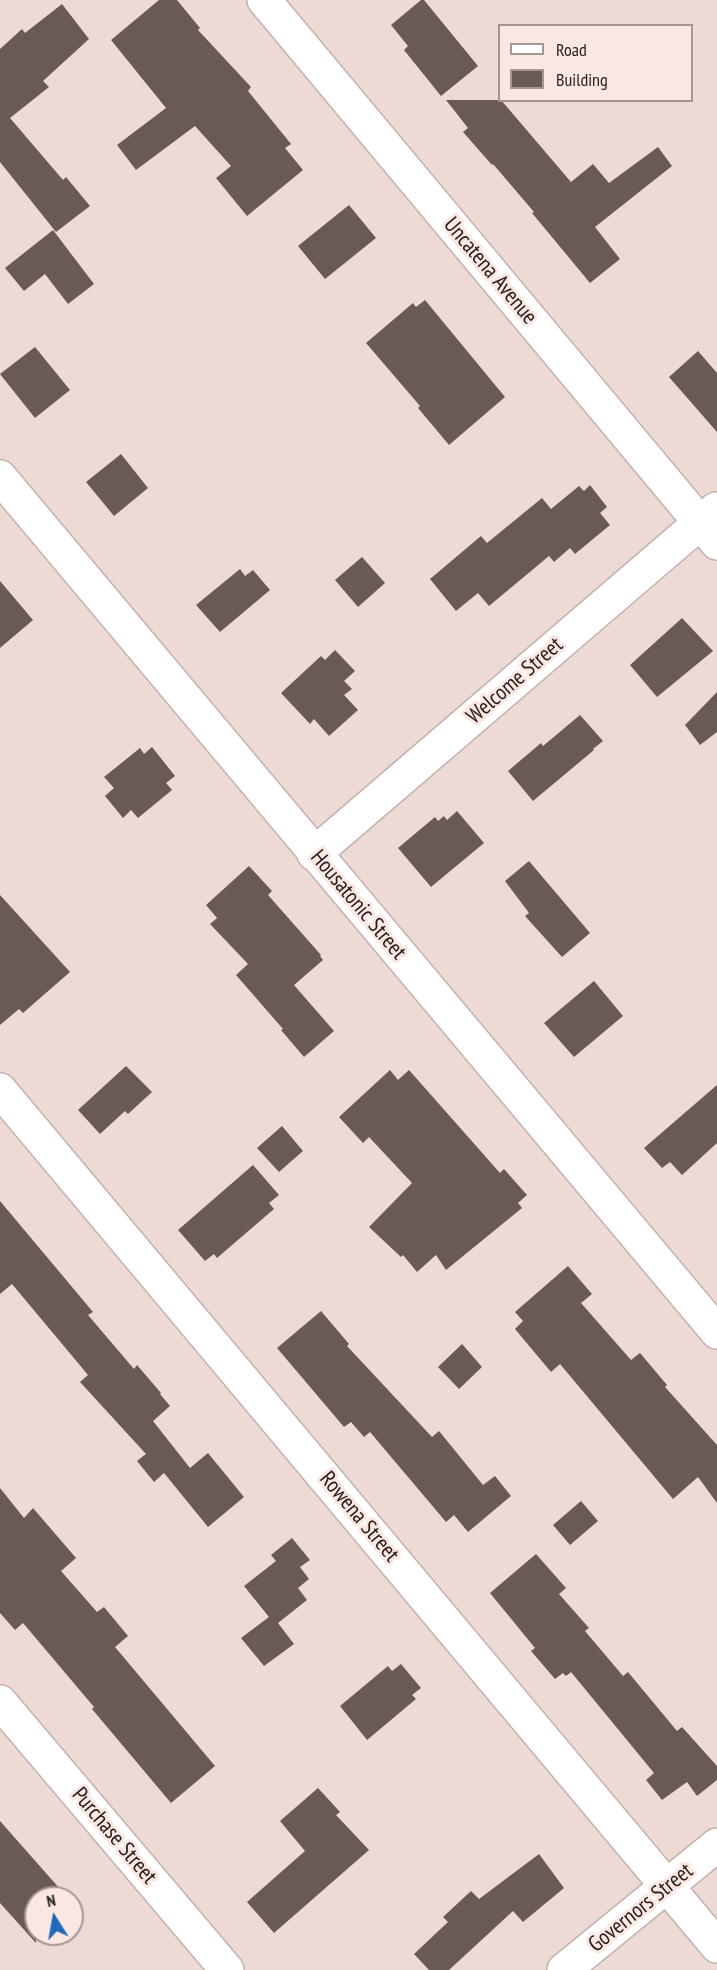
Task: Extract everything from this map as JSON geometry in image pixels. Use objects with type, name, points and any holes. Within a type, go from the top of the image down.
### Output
[{"type":"street","name":"Uncatena Avenue","points":[[264,0],[711,524]]},
{"type":"street","name":"Housatonic Street","points":[[0,477],[717,1332]]},
{"type":"street","name":"Welcome Street","points":[[314,854],[711,524]]},
{"type":"street","name":"Rowena Street","points":[[0,1090],[717,1946]]},
{"type":"street","name":"Purchase Street","points":[[0,1702],[227,1970]]},
{"type":"street","name":"Governors Street","points":[[564,1970],[717,1845]]},
{"type":"building","points":[[159,0],[177,0],[200,28],[198,30],[251,87],[248,91],[291,144],[285,148],[303,170],[247,216],[216,178],[231,166],[195,126],[136,170],[117,145],[166,108],[111,40]]},
{"type":"building","points":[[421,0],[424,0],[478,66],[441,96],[404,50],[408,46],[391,25]]},
{"type":"building","points":[[62,4],[89,39],[43,81],[49,87],[10,118],[63,180],[66,177],[90,206],[56,232],[0,162],[0,49],[22,29],[25,33]]},
{"type":"building","points":[[446,100],[498,100],[498,102],[503,102],[571,182],[593,164],[609,183],[658,147],[672,166],[595,227],[620,259],[590,283],[532,213],[534,212],[463,132],[468,128]]},
{"type":"building","points":[[349,205],[376,238],[325,279],[298,246]]},
{"type":"building","points":[[53,230],[94,284],[68,304],[45,274],[24,291],[5,268]]},
{"type":"building","points":[[425,300],[505,397],[449,445],[418,408],[420,406],[366,343],[413,303],[416,307]]},
{"type":"building","points":[[35,347],[70,390],[35,418],[0,374]]},
{"type":"building","points":[[698,351],[717,373],[717,432],[669,377]]},
{"type":"building","points":[[121,454],[148,488],[114,516],[86,482]]},
{"type":"building","points":[[590,485],[607,507],[600,513],[610,525],[575,554],[570,548],[554,562],[549,556],[489,606],[478,593],[456,611],[430,579],[481,536],[487,543],[542,498],[551,509],[579,486],[584,491]]},
{"type":"building","points":[[362,557],[385,583],[358,607],[335,580]]},
{"type":"building","points":[[240,569],[245,576],[253,570],[270,590],[220,632],[196,605]]},
{"type":"building","points":[[0,581],[33,620],[0,648]]},
{"type":"building","points":[[682,618],[713,651],[657,697],[630,665]]},
{"type":"building","points":[[335,650],[355,671],[344,681],[352,689],[344,695],[358,710],[329,736],[314,719],[310,724],[281,693],[321,656],[325,660]]},
{"type":"building","points":[[717,692],[717,732],[700,745],[685,725]]},
{"type":"building","points":[[580,715],[603,741],[533,801],[508,771],[541,743],[543,746]]},
{"type":"building","points":[[152,747],[175,776],[166,783],[172,790],[138,818],[131,810],[123,818],[105,796],[114,788],[104,777],[140,748],[144,754]]},
{"type":"building","points":[[457,811],[484,843],[431,887],[398,848],[435,817],[438,821],[444,816],[447,820]]},
{"type":"building","points":[[529,861],[590,933],[562,957],[525,916],[529,913],[505,881]]},
{"type":"building","points":[[249,866],[272,891],[268,895],[323,960],[294,985],[334,1031],[304,1057],[236,975],[248,964],[210,924],[217,918],[206,905]]},
{"type":"building","points":[[0,895],[70,972],[23,1013],[19,1009],[0,1025]]},
{"type":"building","points":[[594,981],[623,1016],[574,1057],[544,1023]]},
{"type":"building","points":[[126,1066],[152,1092],[128,1114],[125,1111],[100,1134],[78,1110]]},
{"type":"building","points":[[390,1070],[398,1080],[409,1070],[500,1173],[504,1169],[527,1195],[518,1203],[522,1208],[446,1270],[436,1255],[417,1272],[403,1255],[401,1257],[369,1227],[412,1183],[369,1137],[363,1143],[339,1117]]},
{"type":"building","points":[[717,1085],[717,1143],[682,1175],[670,1162],[662,1168],[644,1148]]},
{"type":"building","points":[[282,1126],[303,1151],[279,1172],[257,1148]]},
{"type":"building","points":[[253,1165],[279,1195],[269,1203],[274,1209],[217,1258],[214,1254],[205,1261],[178,1230]]},
{"type":"building","points":[[0,1201],[93,1312],[88,1315],[134,1369],[137,1365],[161,1393],[170,1406],[153,1421],[190,1468],[208,1453],[244,1497],[208,1527],[164,1473],[154,1482],[137,1461],[146,1454],[80,1382],[88,1375],[12,1284],[0,1294]]},
{"type":"building","points":[[568,1266],[592,1294],[581,1303],[631,1360],[640,1353],[667,1385],[665,1387],[717,1445],[717,1503],[698,1477],[673,1499],[560,1364],[551,1372],[515,1329],[523,1321],[515,1312]]},
{"type":"building","points":[[321,1311],[349,1344],[347,1346],[432,1437],[439,1431],[483,1485],[495,1476],[511,1496],[468,1532],[454,1515],[446,1522],[370,1432],[364,1437],[351,1422],[344,1427],[277,1348]]},
{"type":"building","points":[[462,1344],[482,1367],[459,1389],[438,1367]]},
{"type":"building","points":[[0,1488],[24,1518],[33,1508],[76,1558],[61,1571],[97,1612],[104,1607],[128,1636],[115,1647],[215,1766],[171,1803],[23,1623],[15,1630],[0,1613]]},
{"type":"building","points":[[581,1501],[598,1521],[570,1545],[553,1525]]},
{"type":"building","points":[[292,1538],[310,1560],[300,1567],[309,1579],[298,1588],[307,1600],[278,1623],[294,1644],[264,1666],[241,1638],[269,1617],[244,1586],[276,1561],[271,1555]]},
{"type":"building","points":[[536,1554],[566,1588],[559,1594],[589,1628],[585,1631],[623,1676],[628,1672],[677,1731],[682,1727],[717,1766],[717,1780],[697,1796],[687,1782],[662,1800],[646,1780],[654,1773],[571,1672],[566,1676],[563,1673],[555,1679],[531,1651],[535,1648],[490,1593]]},
{"type":"building","points":[[401,1664],[421,1688],[412,1695],[416,1699],[367,1740],[340,1706],[388,1666],[392,1671]]},
{"type":"building","points":[[318,1788],[340,1812],[336,1815],[369,1850],[274,1933],[247,1902],[305,1851],[280,1821]]},
{"type":"building","points":[[0,1821],[57,1886],[24,1886],[24,1930],[0,1903]]},
{"type":"building","points":[[539,1854],[564,1888],[523,1922],[513,1911],[449,1970],[429,1970],[414,1954],[448,1922],[443,1917],[471,1891],[479,1899]]}]
